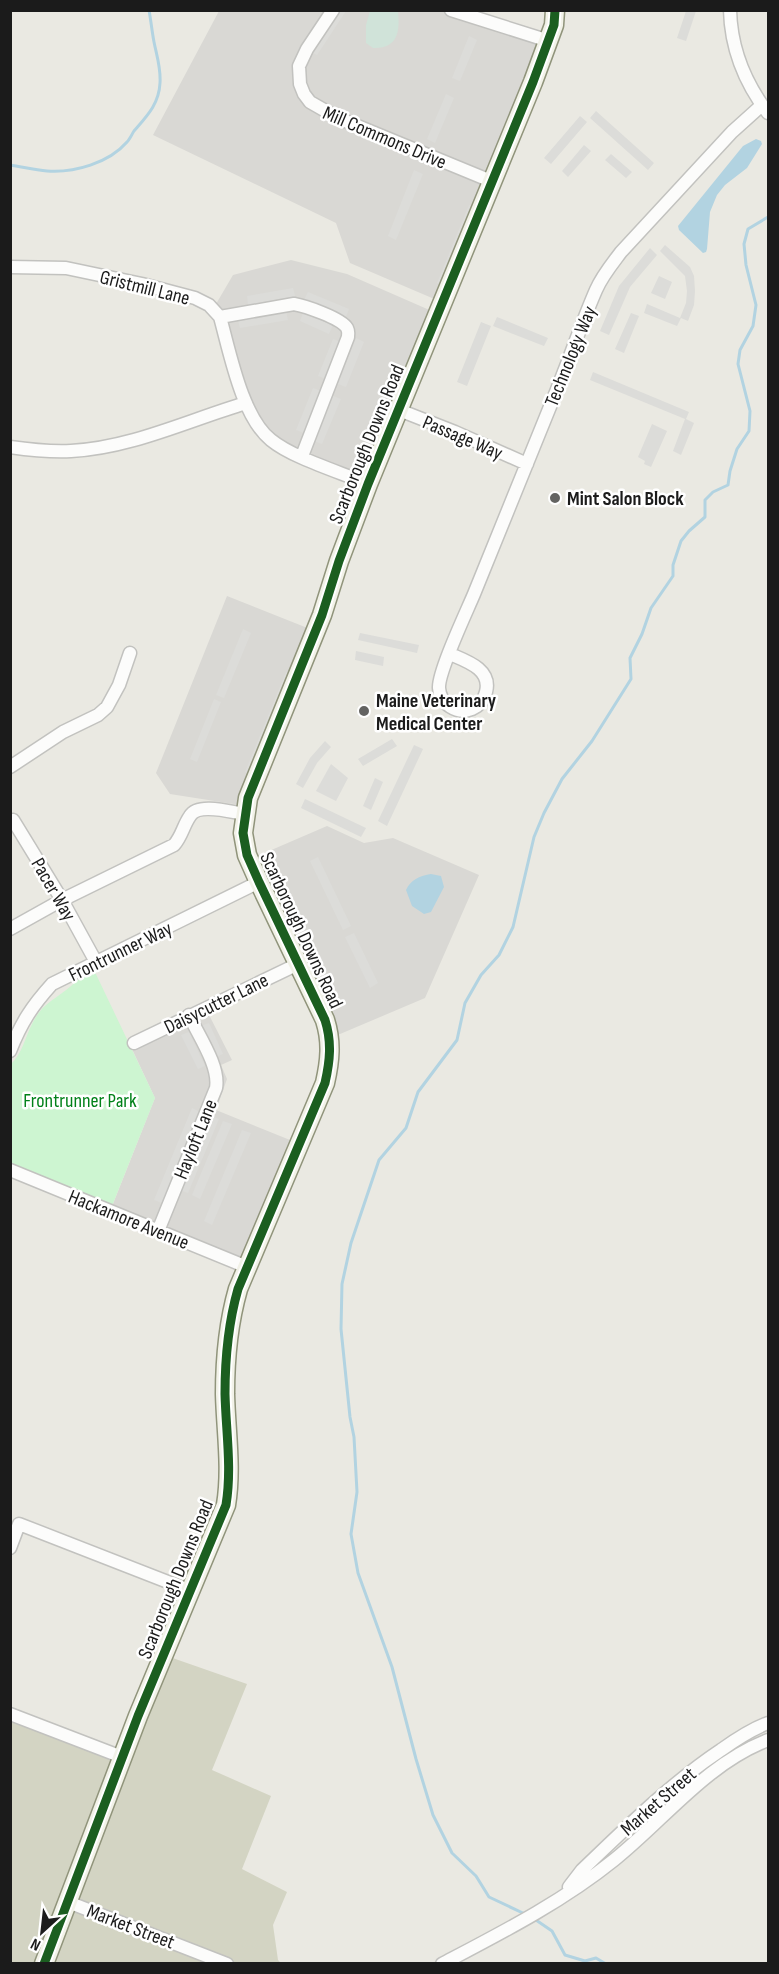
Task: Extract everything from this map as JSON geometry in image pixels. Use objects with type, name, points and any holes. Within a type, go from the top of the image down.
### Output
[{"type":"street","name":"Mill Commons Drive","points":[[333,10],[307,50],[298,70],[300,86],[310,102],[347,122],[491,181]]},
{"type":"street","points":[[451,10],[555,22]]},
{"type":"street","points":[[730,10],[734,44],[741,68],[765,109]]},
{"type":"street","name":"Scarborough Downs Road","points":[[44,1964],[122,1757],[226,1505],[229,1488],[225,1395],[228,1340],[234,1304],[247,1267],[325,1083],[329,1066],[327,1028],[259,882],[243,841],[244,814],[248,798],[322,615],[339,561],[368,484],[533,82],[555,22]]},
{"type":"street","name":"Technology Way","points":[[450,654],[479,669],[487,683],[483,700],[470,710],[453,709],[447,705],[439,692],[440,677],[596,291],[621,252],[732,132],[765,109]]},
{"type":"street","name":"Gristmill Lane","points":[[10,267],[66,268],[142,284],[195,298],[209,305],[220,317]]},
{"type":"street","points":[[302,456],[348,337],[346,327],[340,322],[294,304],[220,317],[246,403],[265,435],[286,450],[368,484]]},
{"type":"street","points":[[10,447],[52,452],[94,448],[159,432],[246,403]]},
{"type":"street","name":"Passage Way","points":[[399,410],[456,432],[527,464]]},
{"type":"street","points":[[10,766],[63,732],[98,715],[107,707],[119,685],[130,653]]},
{"type":"street","points":[[10,929],[62,900],[174,845],[181,837],[190,814],[196,810],[210,808],[244,814]]},
{"type":"street","name":"Pacer Way","points":[[11,819],[62,900],[96,962]]},
{"type":"street","name":"Frontrunner Way","points":[[10,1051],[23,1020],[52,984],[259,882]]},
{"type":"street","name":"Daisycutter Lane","points":[[134,1043],[298,964]]},
{"type":"street","name":"Hayloft Lane","points":[[158,1231],[218,1081],[216,1071],[189,1015]]},
{"type":"street","name":"Hackamore Avenue","points":[[10,1170],[247,1267]]},
{"type":"street","points":[[10,1548],[20,1524],[191,1591]]},
{"type":"street","points":[[10,1714],[122,1757]]},
{"type":"street","name":"Market Street","points":[[562,1897],[582,1870],[664,1794],[706,1760],[734,1741],[768,1723]]},
{"type":"street","name":"Market Street","points":[[442,1964],[562,1897],[614,1860],[690,1790],[724,1763],[756,1744],[768,1740]]},
{"type":"street","name":"Market Street","points":[[68,1902],[227,1964]]},
{"type":"shaded area","points":[[219,11],[443,11],[544,44],[439,301],[350,263],[336,223],[153,135]]},
{"type":"shaded area","points":[[340,11],[346,11],[317,55],[313,53]]},
{"type":"shaded area","points":[[370,11],[398,11],[396,37],[381,48],[373,48],[366,43],[366,25]]},
{"type":"shaded area","points":[[686,11],[696,11],[686,41],[677,38]]},
{"type":"shaded area","points":[[469,36],[477,40],[460,81],[452,78]]},
{"type":"shaded area","points":[[446,94],[454,98],[435,143],[427,139]]},
{"type":"shaded area","points":[[596,111],[654,163],[648,170],[590,118]]},
{"type":"shaded area","points":[[580,116],[587,122],[551,164],[544,158]]},
{"type":"shaded area","points":[[584,145],[591,151],[568,177],[562,171]]},
{"type":"shaded area","points":[[611,154],[632,172],[626,178],[605,160]]},
{"type":"shaded area","points":[[414,170],[423,174],[396,240],[388,236]]},
{"type":"shaded area","points":[[469,205],[474,207],[441,284],[437,283]]},
{"type":"shaded area","points":[[665,245],[690,267],[694,276],[694,305],[688,321],[681,318],[677,326],[644,313],[647,304],[680,318],[686,303],[685,276],[660,251]]},
{"type":"shaded area","points":[[650,248],[657,255],[630,287],[609,335],[600,331],[619,286]]},
{"type":"shaded area","points":[[291,260],[347,274],[434,312],[364,478],[285,445],[255,414],[216,304],[233,275]]},
{"type":"shaded area","points":[[659,276],[672,282],[665,299],[651,293]]},
{"type":"shaded area","points":[[293,288],[295,296],[248,305],[247,296]]},
{"type":"shaded area","points":[[308,292],[349,309],[346,317],[304,300]]},
{"type":"shaded area","points":[[286,311],[288,320],[240,328],[238,320]]},
{"type":"shaded area","points":[[303,313],[333,325],[329,334],[300,321]]},
{"type":"shaded area","points":[[631,313],[639,316],[624,353],[615,349]]},
{"type":"shaded area","points":[[497,317],[548,338],[544,346],[493,326]]},
{"type":"shaded area","points":[[481,322],[491,326],[467,386],[457,382]]},
{"type":"shaded area","points":[[356,338],[364,342],[346,387],[338,384]]},
{"type":"shaded area","points":[[333,339],[341,342],[326,379],[318,376]]},
{"type":"shaded area","points":[[593,372],[689,412],[686,419],[694,423],[681,455],[673,451],[685,419],[590,380]]},
{"type":"shaded area","points":[[313,388],[321,391],[304,433],[296,430]]},
{"type":"shaded area","points":[[333,396],[341,399],[322,444],[314,441]]},
{"type":"shaded area","points":[[652,424],[667,431],[651,467],[644,464],[645,461],[638,457]]},
{"type":"shaded area","points":[[227,596],[310,629],[240,805],[170,794],[156,773]]},
{"type":"shaded area","points":[[243,629],[251,633],[224,698],[216,695]]},
{"type":"shaded area","points":[[360,633],[419,645],[417,653],[358,640]]},
{"type":"shaded area","points":[[356,651],[384,657],[383,666],[355,660]]},
{"type":"shaded area","points":[[286,672],[291,674],[250,774],[245,772]]},
{"type":"shaded area","points":[[214,699],[221,702],[197,762],[190,759]]},
{"type":"shaded area","points":[[392,739],[397,746],[363,766],[358,759]]},
{"type":"shaded area","points":[[325,741],[331,747],[317,763],[303,788],[296,784],[310,758]]},
{"type":"shaded area","points":[[414,745],[423,749],[387,826],[378,821]]},
{"type":"shaded area","points":[[331,764],[348,778],[336,801],[316,791]]},
{"type":"shaded area","points":[[375,778],[383,782],[371,810],[363,806]]},
{"type":"shaded area","points":[[305,799],[366,828],[361,837],[301,808]]},
{"type":"shaded area","points":[[327,826],[364,843],[393,838],[479,875],[425,998],[333,1037],[253,858]]},
{"type":"shaded area","points":[[318,857],[351,926],[343,930],[310,861]]},
{"type":"shaded area","points":[[354,933],[378,983],[370,988],[345,937]]},
{"type":"shaded area","points":[[207,1011],[232,1060],[221,1065],[227,1079],[216,1110],[295,1142],[245,1262],[111,1209],[155,1098],[132,1049]]},
{"type":"shaded area","points":[[209,1023],[223,1054],[216,1057],[201,1026]]},
{"type":"shaded area","points":[[189,1032],[205,1066],[198,1069],[181,1035]]},
{"type":"shaded area","points":[[192,1108],[200,1112],[162,1203],[154,1200]]},
{"type":"shaded area","points":[[211,1116],[219,1119],[188,1193],[180,1190]]},
{"type":"shaded area","points":[[223,1121],[232,1124],[200,1199],[192,1195]]},
{"type":"shaded area","points":[[242,1130],[251,1133],[212,1225],[204,1221]]},
{"type":"shaded area","points":[[164,1655],[247,1684],[212,1770],[271,1796],[242,1869],[287,1892],[273,1925],[278,1960],[281,1963],[11,1963],[10,1714],[122,1757]]},
{"type":"green space","name":"Frontrunner Park","points":[[94,970],[155,1098],[112,1206],[11,1164],[10,1065],[20,1051],[40,1011]]},
{"type":"water","points":[[756,139],[762,144],[747,168],[725,185],[717,195],[710,212],[707,249],[703,253],[679,230],[678,226],[743,146]]},
{"type":"water","points":[[431,874],[441,876],[444,887],[431,912],[424,914],[412,906],[406,890],[416,879]]},
{"type":"waterway","points":[[10,165],[47,171],[79,168],[111,156],[127,142],[151,109],[159,90],[159,67],[149,10]]},
{"type":"waterway","points":[[527,1915],[489,1897],[476,1876],[452,1853],[433,1815],[392,1667],[358,1573],[351,1534],[357,1492],[354,1437],[341,1329],[342,1284],[351,1243],[379,1160],[406,1128],[418,1092],[457,1040],[465,1003],[481,975],[499,955],[513,927],[534,837],[544,813],[562,779],[592,741],[631,679],[630,658],[651,608],[673,576],[673,565],[681,541],[705,517],[705,500],[713,492],[728,485],[737,449],[749,431],[750,411],[738,364],[740,350],[753,326],[756,305],[746,265],[744,244],[748,229],[768,217]]},
{"type":"waterway","points":[[533,1918],[552,1931],[565,1955],[585,1961],[596,1958],[606,1964]]},
{"type":"cycle path","points":[[44,1964],[138,1716],[226,1505],[229,1464],[225,1394],[226,1367],[229,1328],[238,1289],[327,1075],[329,1044],[325,1020],[247,855],[243,833],[248,798],[322,615],[339,561],[368,484],[533,82],[554,25],[555,10]]},
{"type":"place","name":"Mint Salon Block","points":[[555,498]]},
{"type":"place","name":"Maine Veterinary Medical Center","points":[[364,711]]}]
